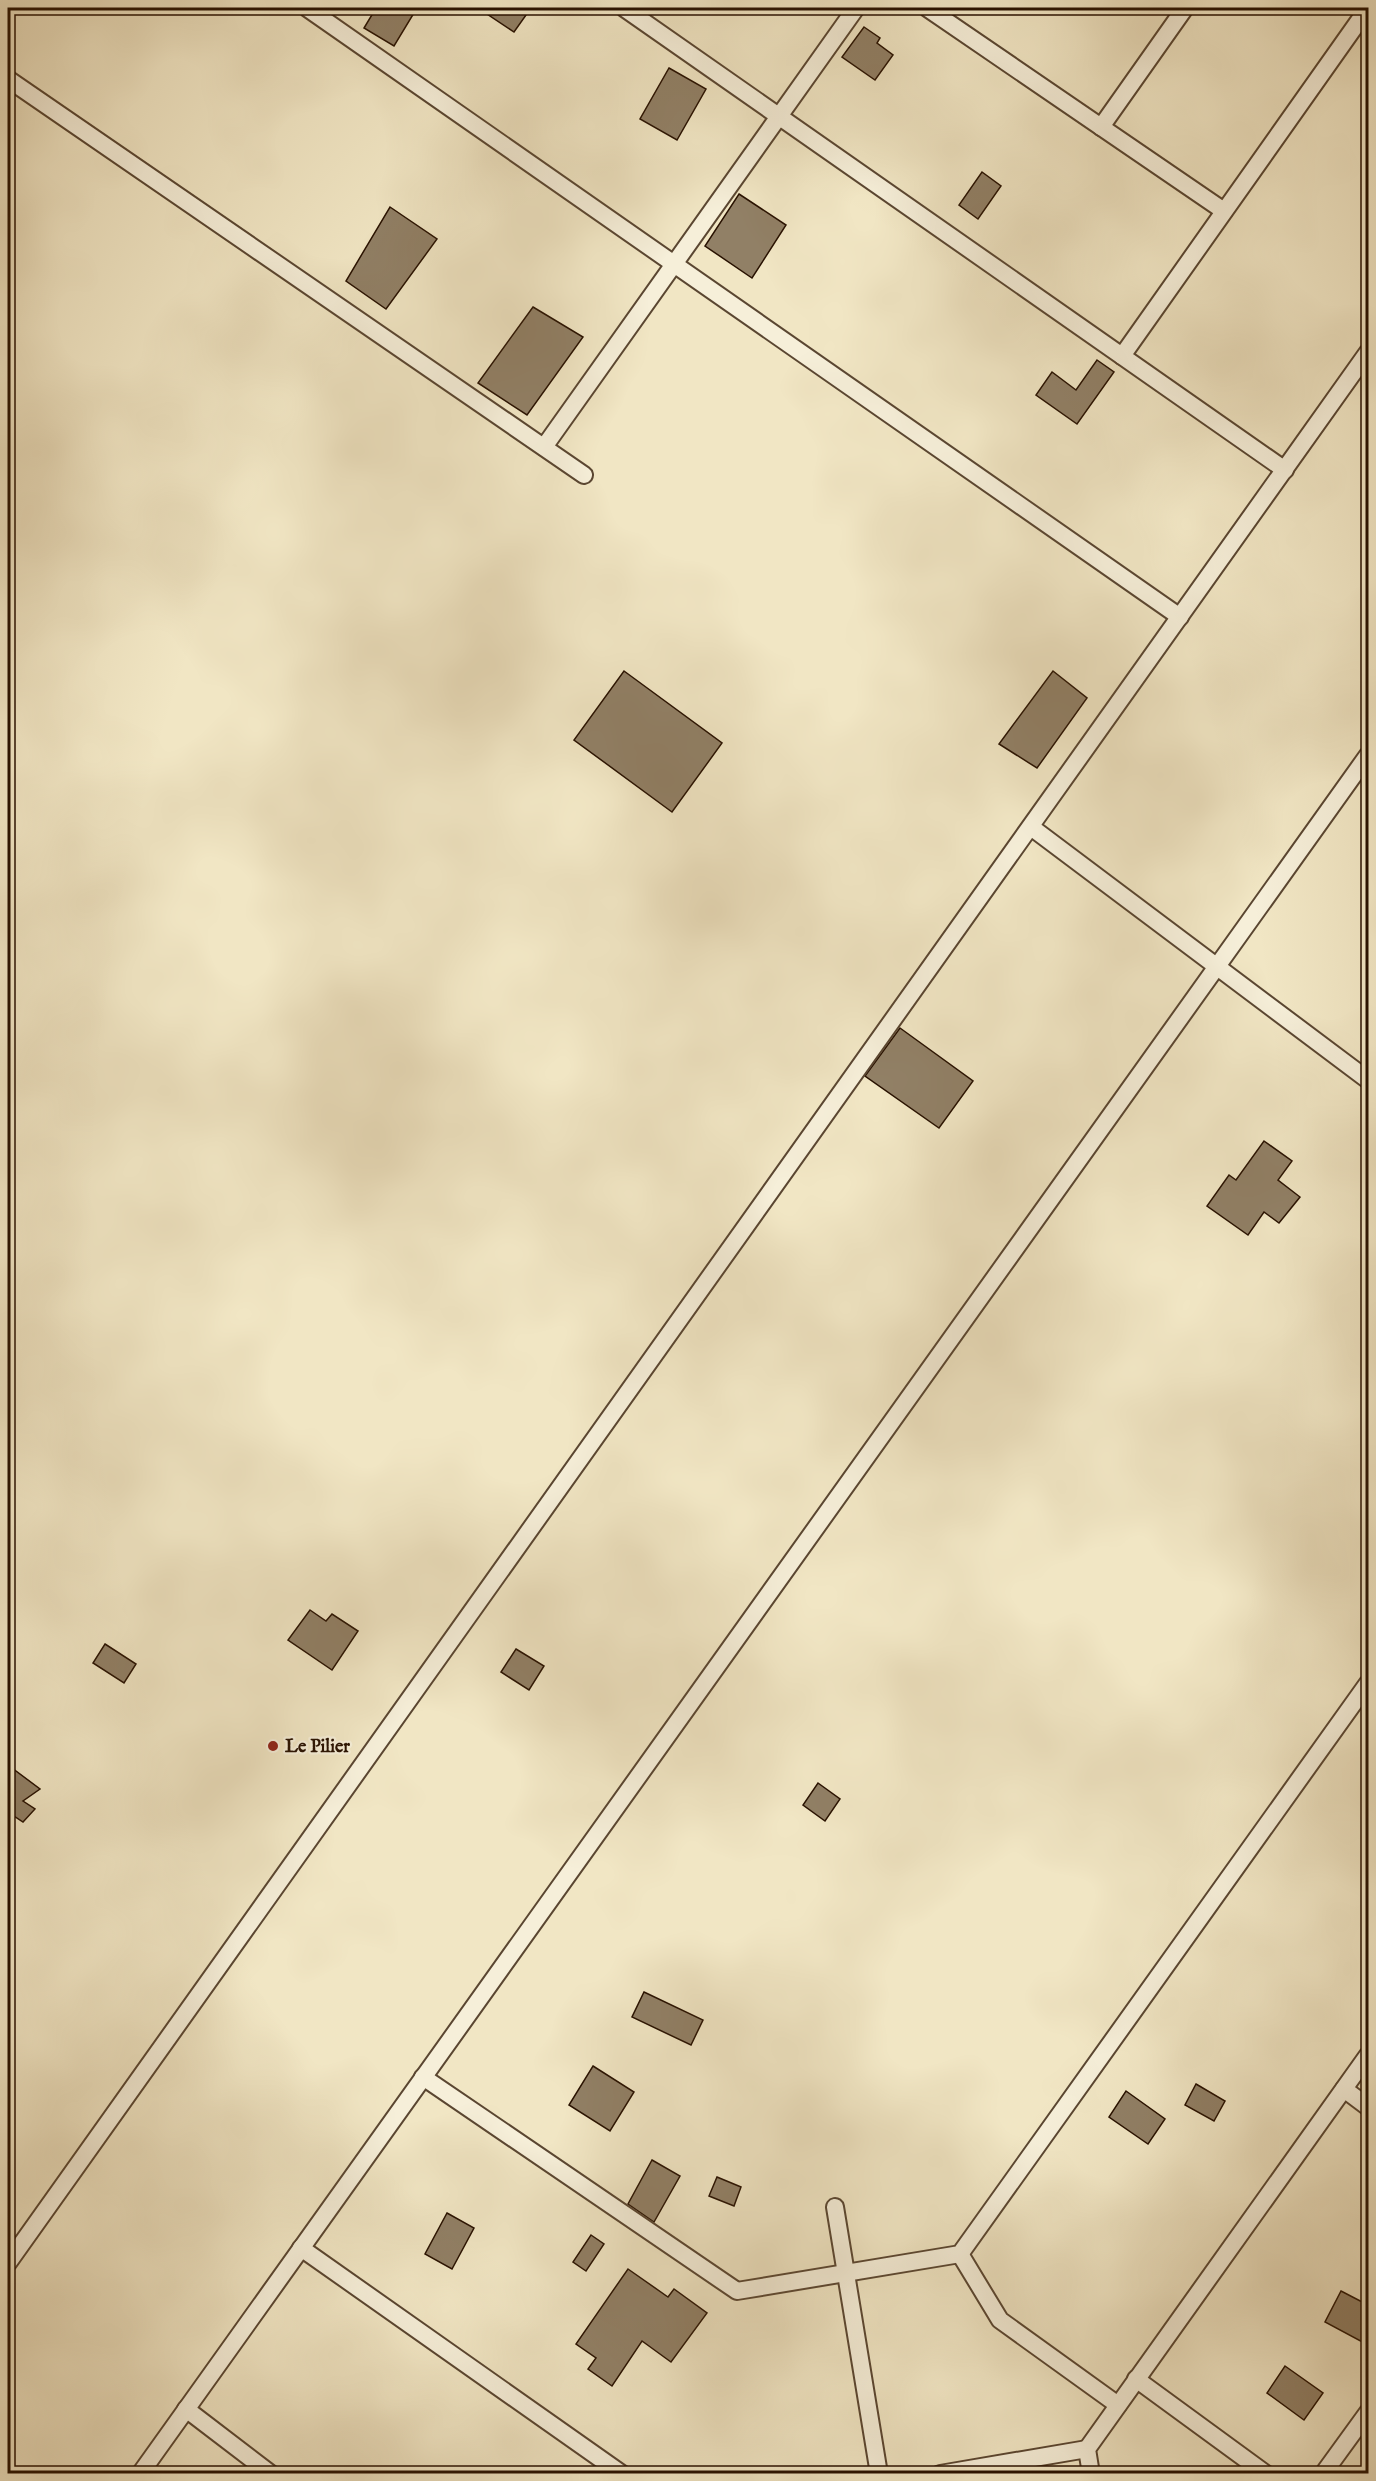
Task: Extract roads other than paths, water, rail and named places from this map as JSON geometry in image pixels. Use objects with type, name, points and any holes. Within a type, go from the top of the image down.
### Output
[{"type":"street","points":[[307,8],[1180,617]]},
{"type":"street","points":[[624,8],[1285,470]]},
{"type":"street","points":[[544,447],[856,8]]},
{"type":"street","points":[[927,8],[1224,211]]},
{"type":"street","points":[[1101,127],[1185,8]]},
{"type":"street","points":[[1122,356],[1368,8]]},
{"type":"street","points":[[8,79],[584,475]]},
{"type":"street","points":[[8,2263],[1368,352]]},
{"type":"street","points":[[140,2474],[1368,755]]},
{"type":"street","points":[[1030,827],[1368,1080]]},
{"type":"street","points":[[423,2077],[737,2291],[960,2254],[1368,1683]]},
{"type":"street","points":[[1091,2474],[1087,2449],[1368,2055]]},
{"type":"street","points":[[1344,2089],[1368,2107]]},
{"type":"street","points":[[835,2207],[879,2474]]},
{"type":"street","points":[[301,2248],[622,2474]]},
{"type":"street","points":[[960,2254],[1000,2320],[1118,2405]]},
{"type":"street","points":[[1136,2379],[1266,2474]]},
{"type":"street","points":[[186,2409],[271,2474]]},
{"type":"street","points":[[1323,2474],[1368,2412]]},
{"type":"street","points":[[939,2474],[1087,2449]]},
{"type":"place","name":"Le Pilier","points":[[273,1746]]}]
